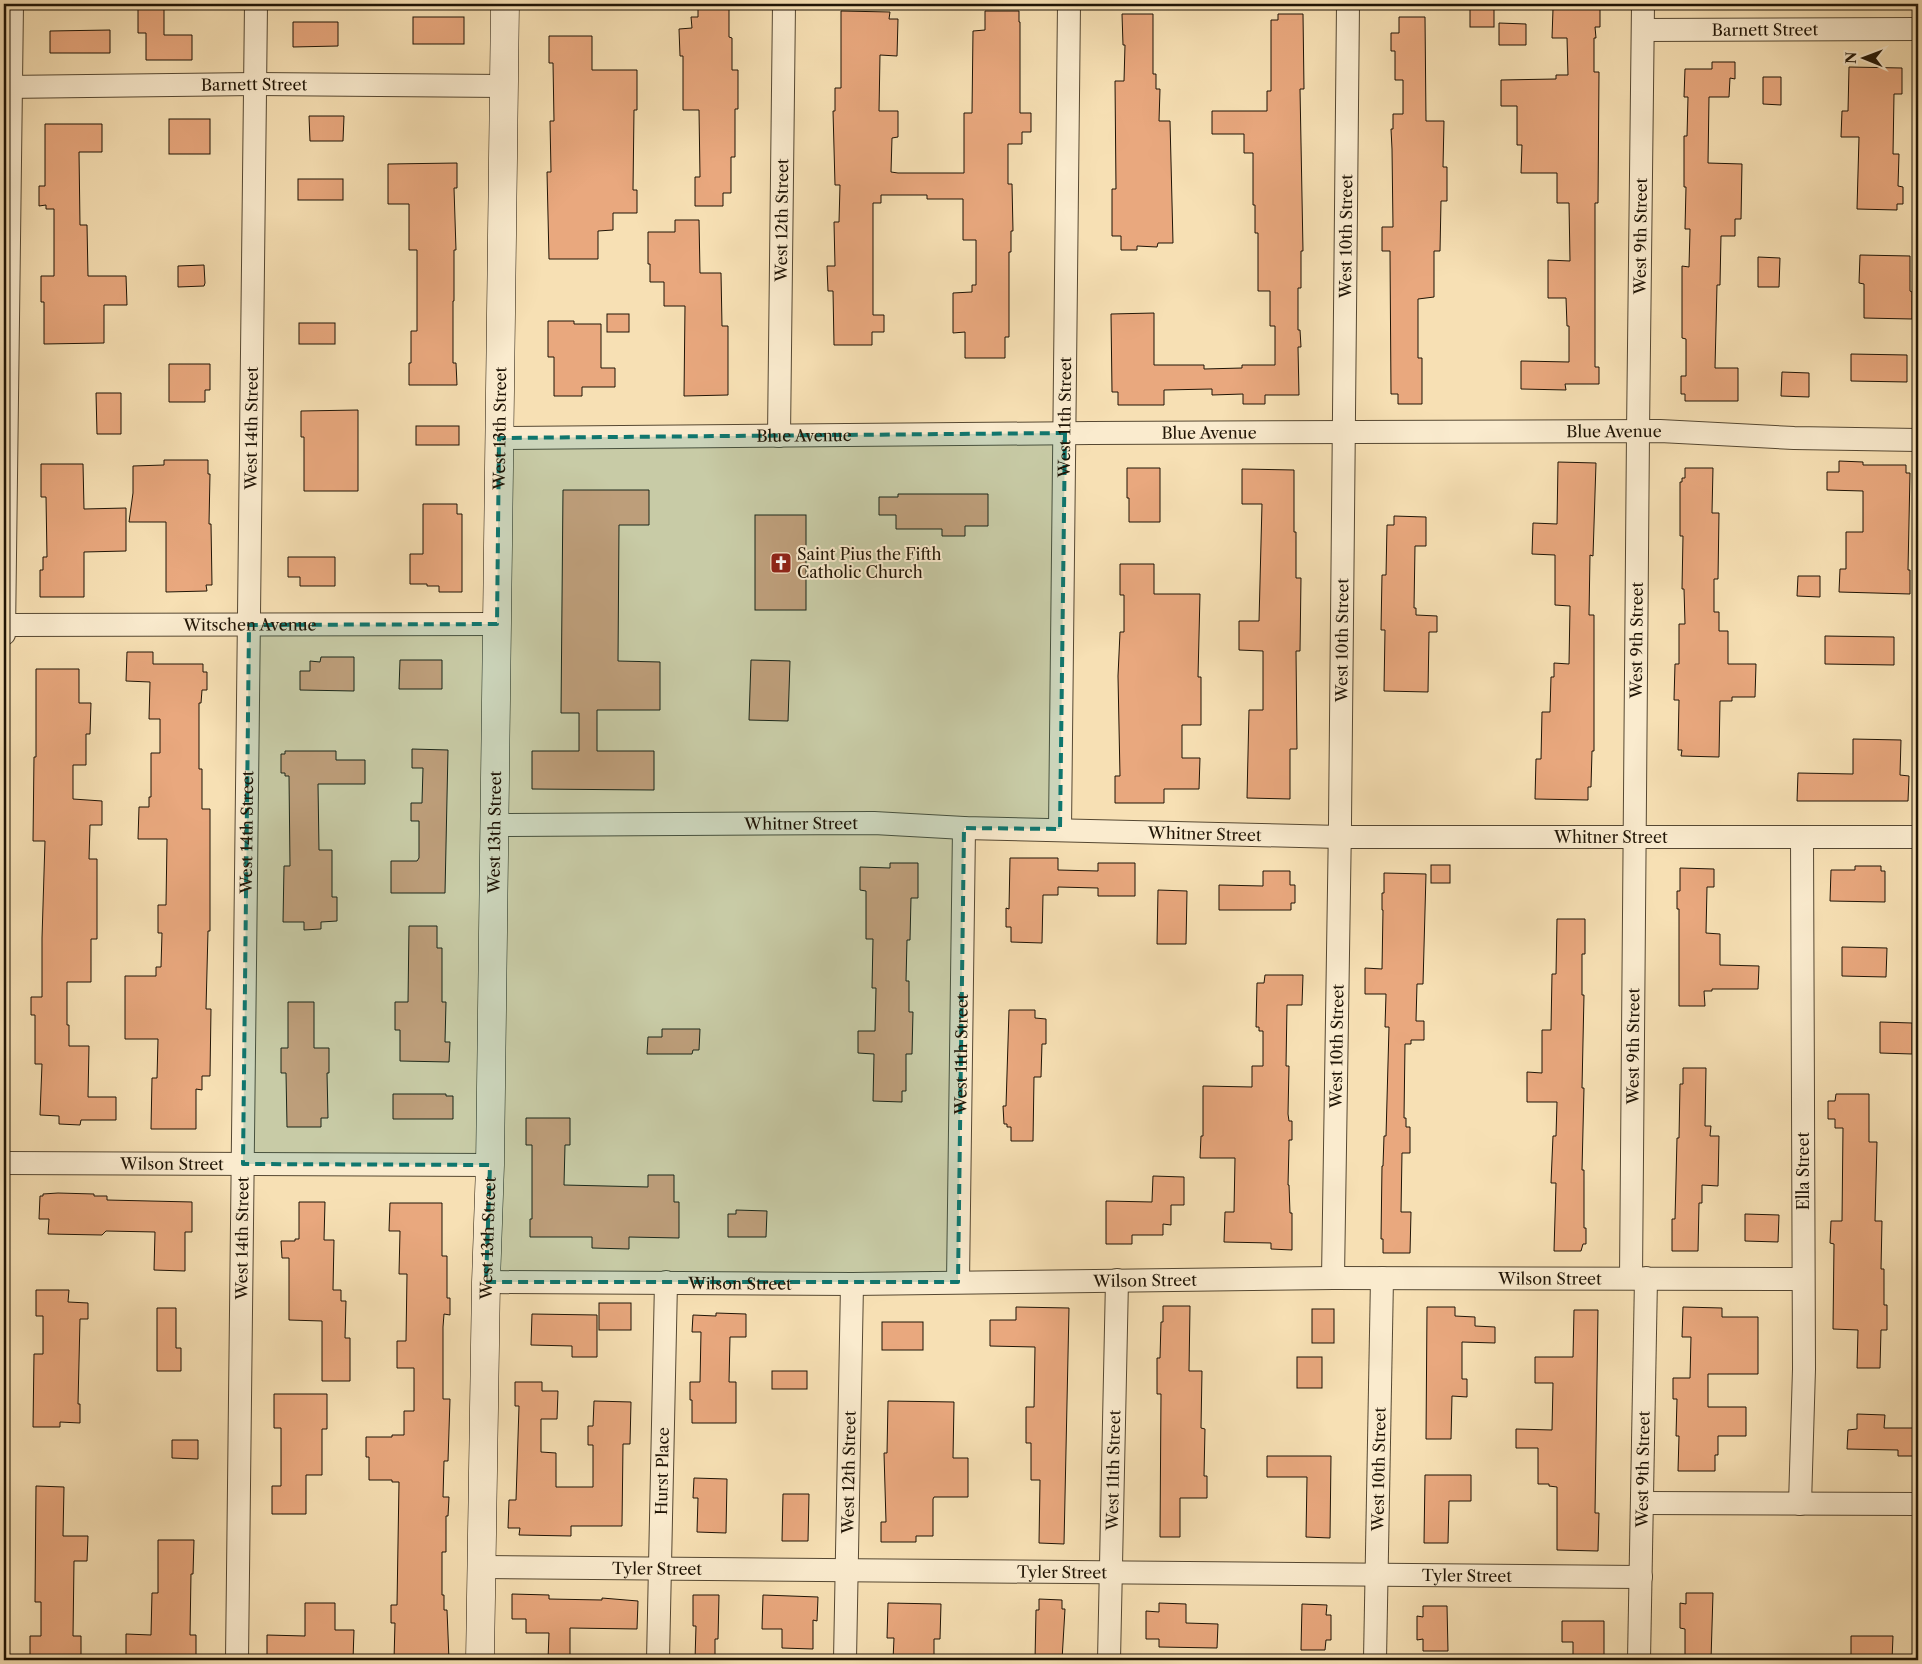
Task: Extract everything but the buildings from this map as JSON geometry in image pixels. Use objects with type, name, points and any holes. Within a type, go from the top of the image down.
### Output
[{"type":"street","points":[[4,634],[8,86],[12,4]]},
{"type":"street","name":"West 14th Street","points":[[238,1660],[256,4]]},
{"type":"street","name":"West 13th Street","points":[[480,1660],[486,1282],[490,1165],[505,4]]},
{"type":"street","name":"West 12th Street","points":[[779,436],[784,4]]},
{"type":"street","name":"West 11th Street","points":[[1060,829],[1069,4]]},
{"type":"street","name":"West 10th Street","points":[[1333,1278],[1340,837],[1348,4]]},
{"type":"street","name":"West 9th Street","points":[[1640,1660],[1643,1503],[1638,1278],[1634,836],[1643,4]]},
{"type":"street","name":"Barnett Street","points":[[1643,30],[1918,29]]},
{"type":"street","name":"Barnett Street","points":[[8,86],[256,84],[504,86]]},
{"type":"street","name":"Blue Avenue","points":[[499,438],[1065,433],[1660,432],[1794,438],[1918,440]]},
{"type":"street","name":"Witschen Avenue","points":[[4,625],[497,624]]},
{"type":"street","name":"Whitner Street","points":[[493,825],[874,823],[964,828],[1340,837],[1918,837]]},
{"type":"street","name":"West 11th Street","points":[[958,1282],[964,828]]},
{"type":"street","name":"Ella Street","points":[[1800,1504],[1804,1369],[1802,837]]},
{"type":"street","name":"Wilson Street","points":[[4,1163],[490,1165]]},
{"type":"street","name":"Wilson Street","points":[[486,1282],[852,1284],[1333,1278],[1803,1278]]},
{"type":"street","name":"West 10th Street","points":[[1376,1660],[1382,1278]]},
{"type":"street","name":"West 11th Street","points":[[1109,1660],[1117,1280]]},
{"type":"street","name":"Hurst Place","points":[[658,1660],[666,1282]]},
{"type":"street","name":"West 12th Street","points":[[845,1660],[852,1284]]},
{"type":"street","points":[[1643,1503],[1918,1504]]},
{"type":"street","name":"Tyler Street","points":[[482,1567],[1641,1577]]},
{"type":"highlighted area","points":[[1065,433],[1060,829],[964,828],[958,1282],[486,1282],[490,1165],[243,1164],[249,625],[497,624],[499,438]]},
{"type":"place","name":"Saint Pius the Fifth Catholic Church","points":[[781,563]]}]
